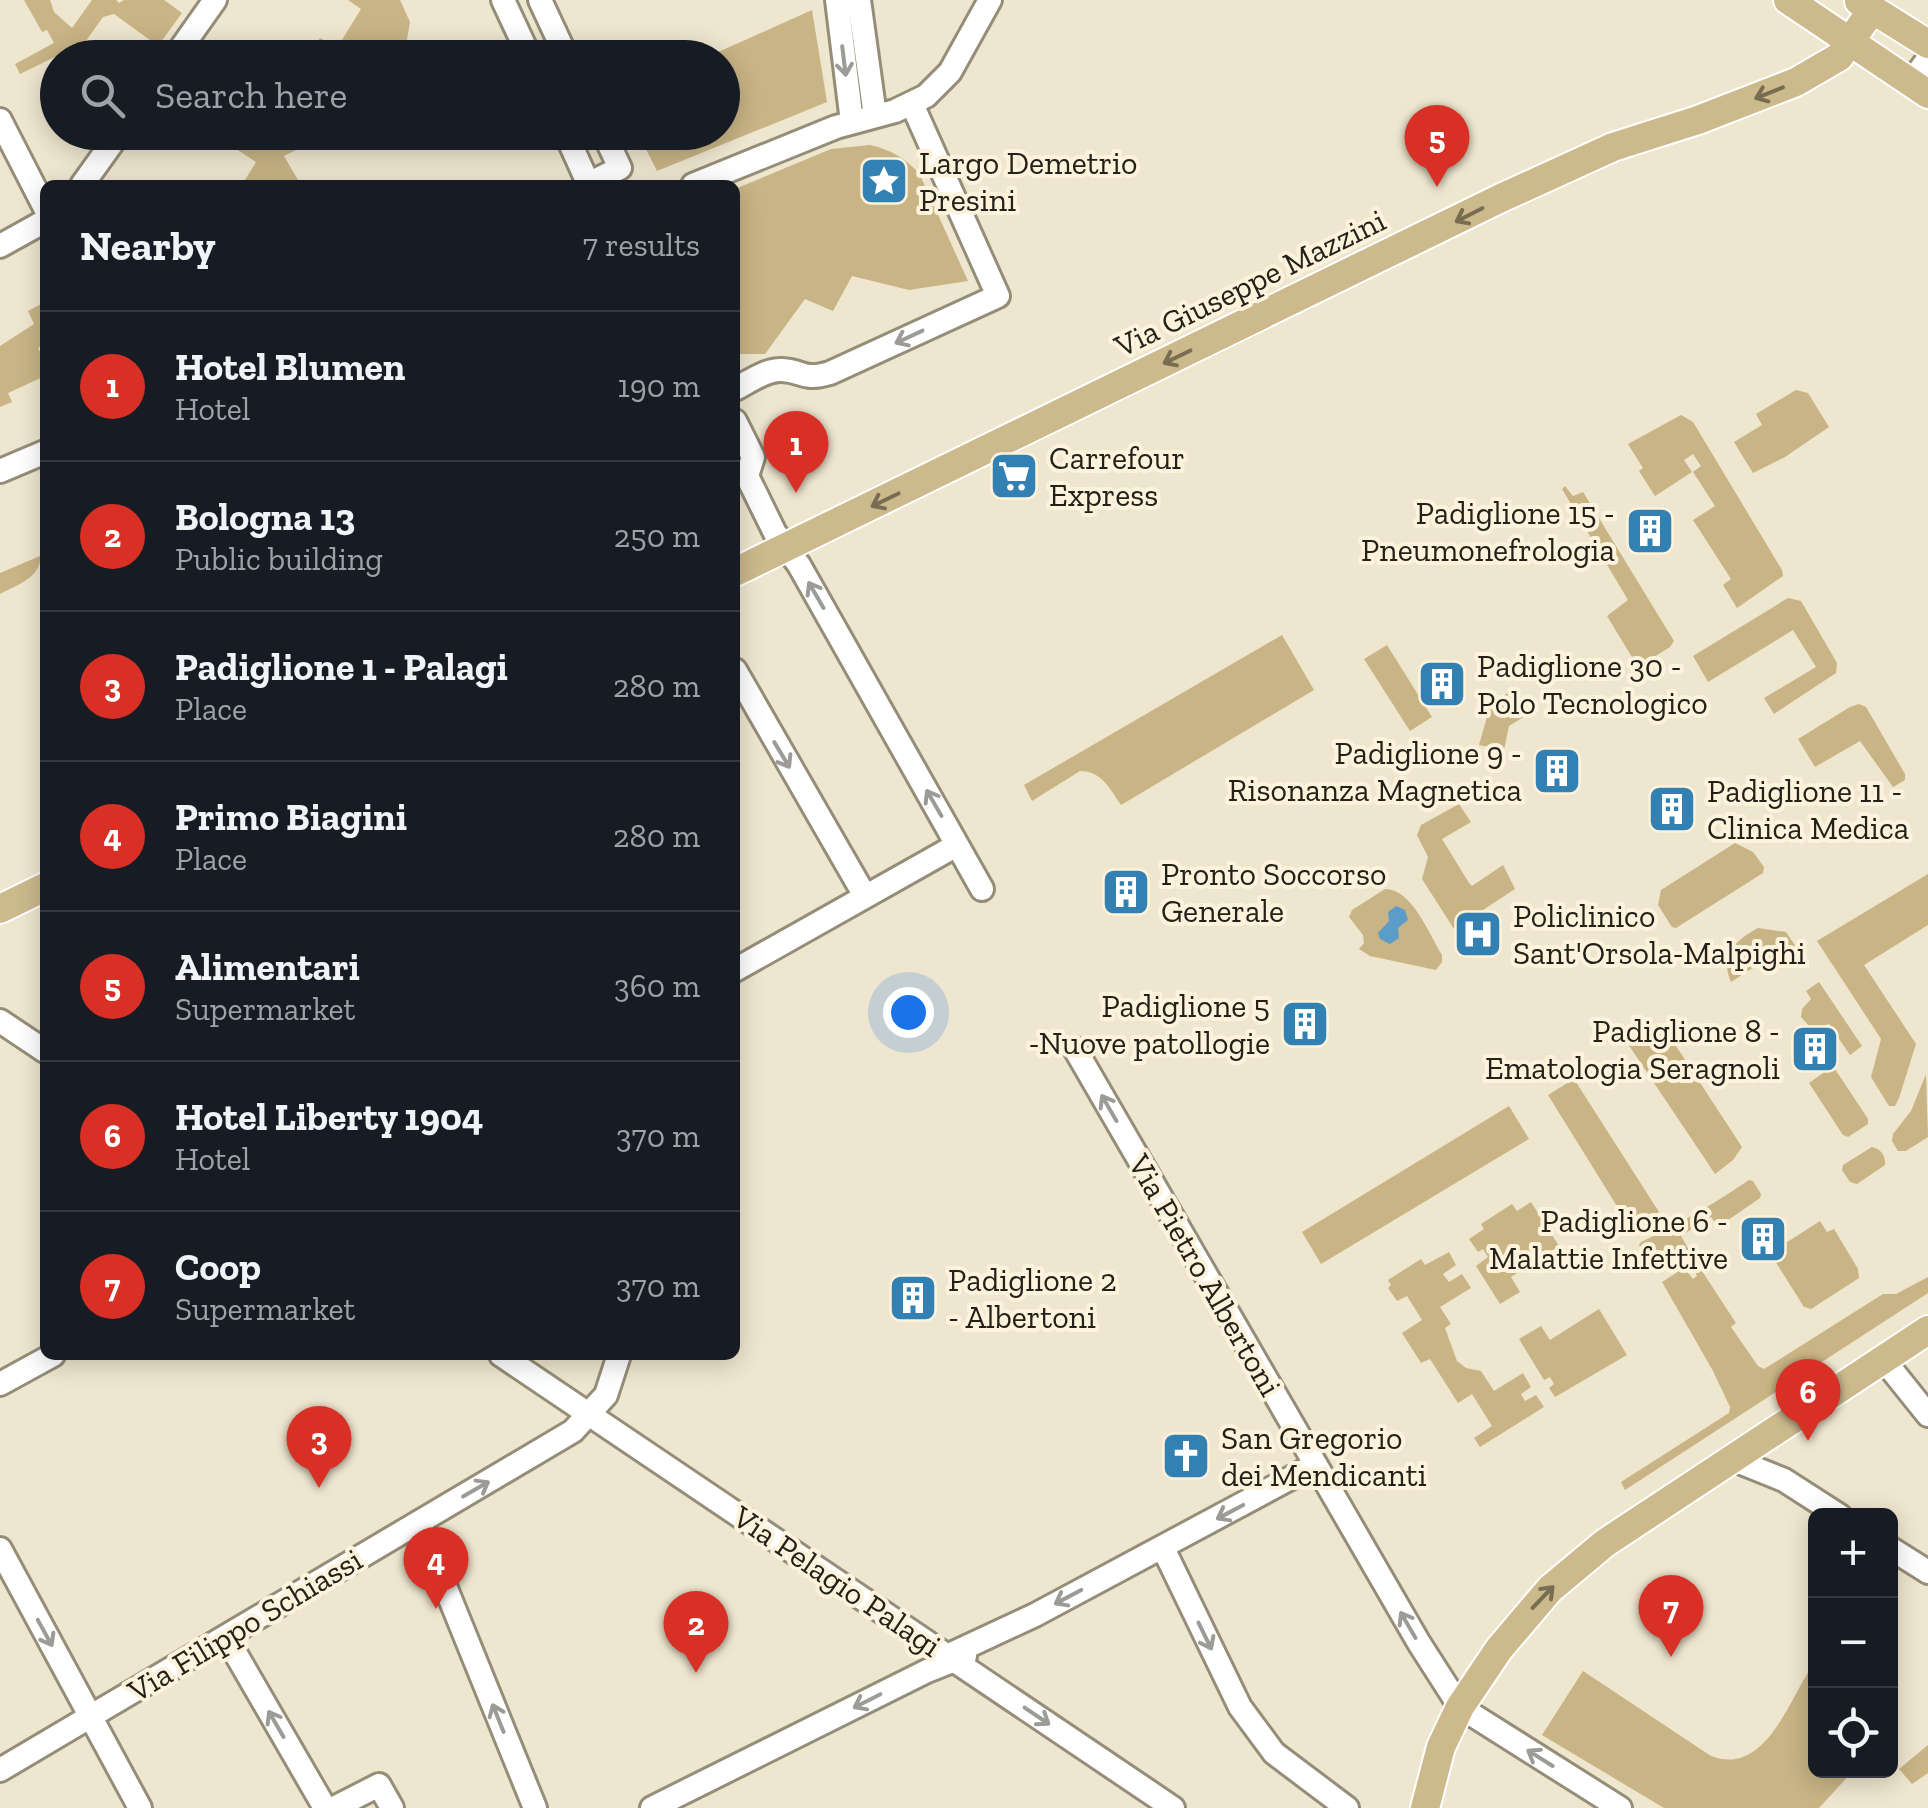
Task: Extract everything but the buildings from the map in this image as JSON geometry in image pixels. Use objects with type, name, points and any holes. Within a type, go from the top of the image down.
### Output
[{"type":"main road","points":[[1788,0],[1920,88]]},
{"type":"main road","points":[[1870,3],[1928,44]]},
{"type":"main road","name":"Via Giuseppe Mazzini","points":[[740,570],[1501,198],[1613,147],[1698,120],[1796,82],[1833,61],[1851,42],[1870,3]]},
{"type":"main road","points":[[0,908],[40,889]]},
{"type":"main road","points":[[1426,1808],[1441,1746],[1460,1707],[1499,1649],[1550,1589],[1605,1543],[1928,1330]]},
{"type":"street","points":[[187,40],[215,0]]},
{"type":"street","points":[[503,0],[522,40]]},
{"type":"street","points":[[540,0],[559,40]]},
{"type":"street","points":[[837,0],[863,119]]},
{"type":"street","points":[[859,0],[863,119]]},
{"type":"street","points":[[706,180],[912,104],[950,72],[990,0]]},
{"type":"street","points":[[1920,88],[1928,59]]},
{"type":"street","points":[[740,386],[772,371],[787,370],[802,378],[830,374],[998,296],[912,104]]},
{"type":"street","points":[[0,120],[40,198]]},
{"type":"street","points":[[86,180],[107,150]]},
{"type":"street","points":[[572,150],[587,180]]},
{"type":"street","points":[[598,180],[620,168],[612,150]]},
{"type":"street","points":[[0,246],[40,225]]},
{"type":"street","points":[[740,431],[753,457],[741,473],[982,888]]},
{"type":"street","points":[[0,471],[40,454]]},
{"type":"street","points":[[740,679],[866,896]]},
{"type":"street","points":[[740,967],[957,845]]},
{"type":"street","points":[[0,1021],[40,1048]]},
{"type":"street","name":"Via Pietro Albertoni","points":[[1074,1049],[1418,1643],[1460,1707]]},
{"type":"street","points":[[1883,1359],[1928,1415]]},
{"type":"street","points":[[0,1384],[44,1360]]},
{"type":"street","name":"Via Pelagio Palagi","points":[[508,1360],[1173,1808]]},
{"type":"street","points":[[590,1415],[611,1385],[618,1360]]},
{"type":"street","name":"Via Filippo Schiassi","points":[[0,1770],[557,1441],[590,1415]]},
{"type":"street","points":[[1775,1431],[1767,1454],[1784,1480]]},
{"type":"street","points":[[1732,1459],[1784,1480],[1828,1508]]},
{"type":"street","points":[[652,1808],[952,1659],[1315,1465]]},
{"type":"street","points":[[419,1522],[535,1808]]},
{"type":"street","points":[[1162,1548],[1240,1707],[1274,1753],[1347,1808]]},
{"type":"street","points":[[1898,1552],[1926,1567]]},
{"type":"street","points":[[4,1565],[140,1808]]},
{"type":"street","points":[[226,1636],[325,1808]]},
{"type":"street","points":[[1460,1707],[1620,1808]]},
{"type":"street","points":[[334,1808],[379,1784],[392,1808]]},
{"type":"shaded area","points":[[24,0],[50,0],[54,12],[72,28],[92,0],[164,0],[182,13],[162,40],[150,40],[114,14],[103,17],[87,40],[52,40],[47,30],[42,32]]},
{"type":"shaded area","points":[[348,0],[400,0],[410,22],[407,40],[342,40],[361,9]]},
{"type":"shaded area","points":[[812,10],[827,102],[740,137],[740,42]]},
{"type":"shaded area","points":[[40,51],[40,64],[20,74],[15,64]]},
{"type":"shaded area","points":[[870,145],[910,164],[920,175],[968,281],[909,290],[852,276],[833,311],[805,299],[765,354],[740,354],[740,187],[831,149]]},
{"type":"shaded area","points":[[238,150],[296,150],[284,156],[298,180],[245,180],[256,162]]},
{"type":"shaded area","points":[[646,150],[709,150],[657,171]]},
{"type":"shaded area","points":[[40,305],[40,378],[8,393],[12,402],[0,407],[0,346],[34,324],[28,311]]},
{"type":"shaded area","points":[[1796,390],[1808,393],[1829,427],[1753,473],[1734,442],[1762,425],[1756,414]]},
{"type":"shaded area","points":[[1681,415],[1693,422],[1782,570],[1783,576],[1737,608],[1723,585],[1731,579],[1693,520],[1715,506],[1693,472],[1701,466],[1693,454],[1684,460],[1692,472],[1655,496],[1628,444]]},
{"type":"shaded area","points":[[1565,486],[1573,496],[1583,492],[1674,641],[1638,667],[1607,616],[1628,600],[1562,489]]},
{"type":"shaded area","points":[[40,556],[33,575],[0,594],[0,573]]},
{"type":"shaded area","points":[[1788,598],[1801,601],[1837,663],[1836,673],[1774,714],[1764,698],[1816,667],[1793,630],[1708,682],[1693,656]]},
{"type":"shaded area","points":[[1282,635],[1314,690],[1121,805],[1100,778],[1080,771],[1032,801],[1024,785]]},
{"type":"shaded area","points":[[1387,645],[1432,717],[1410,731],[1364,659]]},
{"type":"shaded area","points":[[1513,690],[1527,715],[1509,726],[1504,750],[1479,745],[1491,703]]},
{"type":"shaded area","points":[[1859,704],[1866,707],[1905,774],[1905,780],[1893,787],[1860,741],[1815,767],[1798,739]]},
{"type":"shaded area","points":[[1459,804],[1471,822],[1442,839],[1469,883],[1472,886],[1503,865],[1515,889],[1454,929],[1422,879],[1428,857],[1417,835],[1421,825]]},
{"type":"shaded area","points":[[1735,843],[1753,852],[1764,867],[1763,873],[1672,927],[1658,905],[1661,890]]},
{"type":"shaded area","points":[[1928,874],[1928,925],[1864,965],[1916,1044],[1899,1098],[1895,1106],[1889,1106],[1871,1077],[1881,1039],[1817,941]]},
{"type":"shaded area","points":[[1385,889],[1403,896],[1419,914],[1442,955],[1436,970],[1370,956],[1359,949],[1364,943],[1363,935],[1349,917],[1352,910]]},
{"type":"shaded area","points":[[1758,928],[1786,932],[1800,953],[1771,973],[1762,962],[1731,982],[1728,956]]},
{"type":"shaded area","points":[[1819,982],[1862,1046],[1850,1055],[1829,1024],[1812,1029],[1801,1017],[1802,1009],[1811,999],[1806,991]]},
{"type":"shaded area","points":[[1661,1023],[1742,1147],[1715,1174],[1628,1044]]},
{"type":"shaded area","points":[[1833,1066],[1868,1119],[1868,1124],[1848,1137],[1809,1083]]},
{"type":"shaded area","points":[[1926,1074],[1928,1137],[1906,1151],[1898,1151],[1893,1134],[1911,1111]]},
{"type":"shaded area","points":[[1574,1079],[1659,1212],[1640,1223],[1628,1224],[1548,1095]]},
{"type":"shaded area","points":[[1509,1106],[1529,1139],[1321,1264],[1302,1232]]},
{"type":"shaded area","points":[[1872,1147],[1882,1153],[1885,1165],[1857,1184],[1850,1182],[1843,1165]]},
{"type":"shaded area","points":[[1749,1180],[1760,1198],[1718,1227],[1711,1217],[1681,1236],[1689,1250],[1654,1270],[1639,1245],[1641,1242]]},
{"type":"shaded area","points":[[1531,1202],[1559,1246],[1511,1277],[1520,1292],[1500,1304],[1476,1266],[1488,1257],[1483,1249],[1478,1252],[1469,1239],[1484,1229],[1481,1224],[1512,1204],[1517,1211]]},
{"type":"shaded area","points":[[1820,1221],[1827,1232],[1834,1229],[1858,1269],[1859,1278],[1811,1309],[1804,1307],[1770,1253]]},
{"type":"shaded area","points":[[1449,1252],[1456,1265],[1443,1274],[1449,1282],[1462,1274],[1471,1288],[1440,1307],[1451,1324],[1445,1328],[1457,1361],[1481,1371],[1494,1391],[1523,1373],[1531,1387],[1521,1394],[1525,1401],[1536,1395],[1544,1407],[1480,1447],[1474,1438],[1492,1426],[1472,1394],[1458,1403],[1430,1359],[1421,1363],[1402,1333],[1422,1320],[1407,1296],[1397,1301],[1388,1288],[1388,1280],[1421,1259],[1425,1265]]},
{"type":"shaded area","points":[[1684,1268],[1693,1279],[1700,1268],[1736,1323],[1731,1327],[1764,1369],[1883,1294],[1896,1294],[1928,1277],[1928,1293],[1625,1490],[1621,1482],[1729,1413],[1730,1407],[1713,1371],[1662,1282]]},
{"type":"shaded area","points":[[1599,1309],[1627,1355],[1555,1397],[1549,1388],[1554,1384],[1550,1377],[1544,1380],[1519,1339],[1541,1326],[1550,1340]]},
{"type":"shaded area","points":[[1583,1671],[1711,1756],[1729,1760],[1745,1756],[1759,1747],[1782,1718],[1808,1672],[1808,1778],[1847,1778],[1819,1808],[1664,1808],[1542,1735]]},
{"type":"shaded area","points":[[1928,1745],[1928,1773],[1912,1784],[1899,1769]]},
{"type":"water","points":[[871,161],[894,166],[908,180],[905,190],[891,191],[874,182],[864,165]]},
{"type":"water","points":[[1396,906],[1405,910],[1408,920],[1398,928],[1399,938],[1390,944],[1380,939],[1378,933],[1389,921],[1388,912]]},
{"type":"place","name":"Largo Demetrio Presini","points":[[884,181]]},
{"type":"place","name":"Alimentari","points":[[1437,187]]},
{"type":"place","name":"Carrefour Express","points":[[1014,476]]},
{"type":"place","name":"Hotel Blumen","points":[[796,493]]},
{"type":"place","name":"Padiglione 15 - Pneumonefrologia","points":[[1650,531]]},
{"type":"place","name":"Padiglione 30 - Polo Tecnologico","points":[[1442,684]]},
{"type":"place","name":"Padiglione 9 - Risonanza Magnetica","points":[[1557,771]]},
{"type":"place","name":"Padiglione 11 - Clinica Medica","points":[[1672,809]]},
{"type":"place","name":"Pronto Soccorso Generale","points":[[1126,892]]},
{"type":"place","name":"Policlinico Sant'Orsola-Malpighi","points":[[1478,934]]},
{"type":"place","name":"Padiglione 5 -Nuove patollogie","points":[[1305,1024]]},
{"type":"place","name":"Padiglione 8 - Ematologia Seragnoli","points":[[1815,1049]]},
{"type":"place","name":"Padiglione 6 - Malattie Infettive","points":[[1763,1239]]},
{"type":"place","name":"Padiglione 2 - Albertoni","points":[[913,1298]]},
{"type":"place","name":"Hotel Liberty 1904","points":[[1808,1441]]},
{"type":"place","name":"San Gregorio dei Mendicanti","points":[[1186,1456]]},
{"type":"place","name":"Padiglione 1 - Palagi","points":[[319,1488]]},
{"type":"place","name":"Primo Biagini","points":[[436,1609]]},
{"type":"place","name":"Coop","points":[[1671,1657]]},
{"type":"place","name":"Bologna 13","points":[[696,1673]]}]
